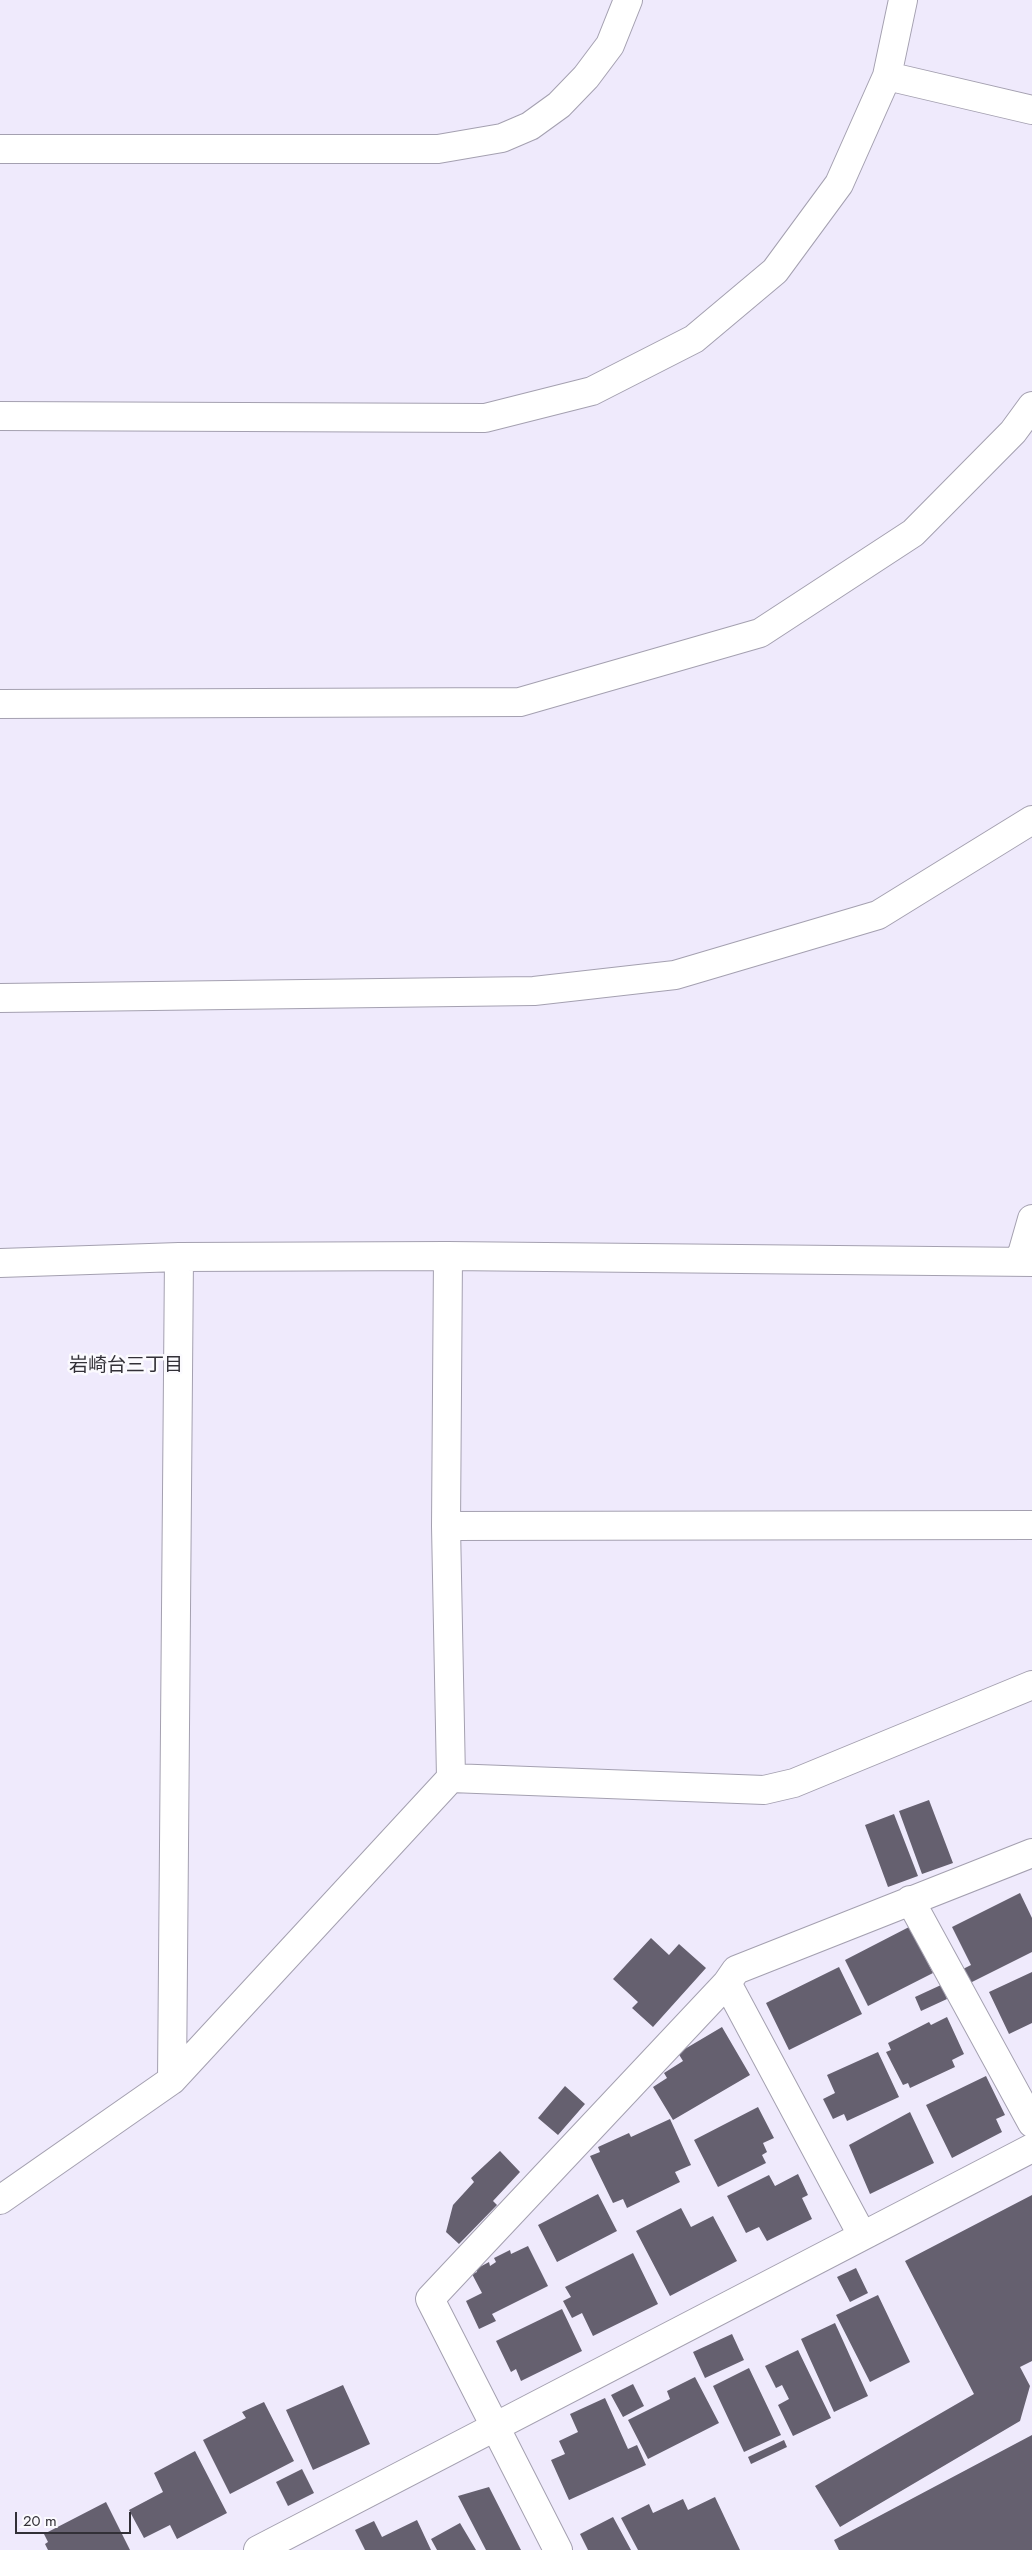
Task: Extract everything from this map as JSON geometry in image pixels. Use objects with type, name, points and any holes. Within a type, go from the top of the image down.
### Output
[{"type":"street","points":[[0,149],[438,149],[502,138],[530,126],[560,105],[586,77],[610,45],[628,0]]},
{"type":"street","points":[[0,416],[485,418],[592,391],[694,339],[775,271],[839,184],[888,76],[903,0]]},
{"type":"street","points":[[888,76],[1032,110]]},
{"type":"street","points":[[0,704],[520,702],[539,697],[760,633],[913,533],[1013,432],[1032,406]]},
{"type":"street","points":[[0,998],[534,991],[675,975],[878,915],[1032,820]]},
{"type":"street","points":[[0,1263],[179,1257],[448,1256],[1026,1262],[1032,1219]]},
{"type":"street","points":[[0,2200],[172,2080],[451,1778],[446,1526],[448,1256]]},
{"type":"street","points":[[172,2080],[179,1257]]},
{"type":"street","points":[[446,1526],[1032,1525]]},
{"type":"street","points":[[451,1778],[764,1790],[794,1784],[1032,1685]]},
{"type":"street","points":[[558,2550],[430,2300],[727,1983],[736,1970],[1032,1852]]},
{"type":"street","points":[[910,1900],[1032,2123]]},
{"type":"street","points":[[727,1983],[862,2236]]},
{"type":"street","points":[[258,2550],[1032,2148]]},
{"type":"building","points":[[929,1800],[953,1863],[922,1874],[899,1811]]},
{"type":"building","points":[[894,1814],[918,1876],[888,1887],[865,1825]]},
{"type":"building","points":[[1020,1893],[1032,1918],[1032,1952],[970,1983],[963,1969],[971,1965],[952,1927]]},
{"type":"building","points":[[909,1927],[933,1973],[868,2006],[845,1960]]},
{"type":"building","points":[[651,1938],[669,1955],[679,1944],[706,1968],[653,2027],[632,2008],[638,2002],[613,1979]]},
{"type":"building","points":[[839,1967],[862,2014],[789,2050],[766,2003]]},
{"type":"building","points":[[1032,1972],[1032,2023],[1009,2034],[989,1992]]},
{"type":"building","points":[[941,1985],[947,1999],[921,2011],[915,1997]]},
{"type":"building","points":[[947,2017],[964,2054],[952,2060],[955,2067],[910,2088],[908,2083],[903,2085],[886,2052],[891,2050],[888,2043],[929,2022],[931,2025]]},
{"type":"building","points":[[722,2027],[750,2075],[673,2120],[653,2087],[667,2078],[664,2073],[683,2061],[678,2053]]},
{"type":"building","points":[[878,2052],[899,2097],[847,2121],[844,2114],[833,2119],[823,2099],[835,2093],[827,2075]]},
{"type":"building","points":[[986,2076],[1005,2115],[996,2119],[1002,2132],[952,2158],[926,2105]]},
{"type":"building","points":[[565,2086],[585,2104],[558,2135],[538,2118]]},
{"type":"building","points":[[758,2107],[774,2138],[763,2143],[767,2152],[762,2155],[766,2163],[718,2187],[694,2140]]},
{"type":"building","points":[[910,2112],[934,2163],[870,2194],[849,2145]]},
{"type":"building","points":[[670,2119],[691,2165],[675,2172],[680,2182],[627,2208],[623,2199],[613,2203],[590,2156],[600,2152],[598,2147],[629,2133],[631,2137]]},
{"type":"building","points":[[500,2151],[520,2172],[493,2201],[497,2205],[459,2244],[446,2232],[453,2205],[474,2182],[471,2178]]},
{"type":"building","points":[[798,2174],[808,2195],[802,2198],[812,2219],[767,2241],[759,2227],[746,2233],[727,2196],[769,2175],[775,2186]]},
{"type":"building","points":[[598,2194],[617,2231],[557,2262],[538,2225]]},
{"type":"building","points":[[1032,2195],[1032,2361],[1020,2367],[1030,2386],[1020,2421],[840,2527],[815,2486],[974,2394],[905,2261]]},
{"type":"building","points":[[681,2208],[691,2227],[713,2216],[737,2261],[670,2296],[636,2231]]},
{"type":"building","points":[[528,2246],[548,2286],[492,2314],[496,2321],[479,2329],[466,2301],[482,2293],[472,2274],[477,2272],[476,2269],[489,2262],[490,2266],[496,2262],[494,2258],[510,2250],[511,2254]]},
{"type":"building","points":[[633,2253],[658,2304],[593,2336],[582,2313],[572,2318],[563,2301],[571,2297],[565,2287]]},
{"type":"building","points":[[856,2268],[868,2293],[850,2302],[837,2277]]},
{"type":"building","points":[[878,2295],[910,2362],[870,2382],[836,2315]]},
{"type":"building","points":[[562,2309],[582,2351],[521,2381],[516,2369],[511,2372],[496,2341]]},
{"type":"building","points":[[835,2323],[868,2396],[834,2412],[801,2339]]},
{"type":"building","points":[[732,2334],[744,2360],[705,2378],[693,2352]]},
{"type":"building","points":[[798,2350],[831,2418],[793,2436],[778,2405],[789,2399],[782,2385],[776,2388],[765,2366]]},
{"type":"building","points":[[749,2368],[781,2435],[744,2452],[713,2386]]},
{"type":"building","points":[[695,2377],[719,2423],[648,2459],[628,2420],[670,2399],[667,2391]]},
{"type":"building","points":[[633,2384],[644,2406],[623,2417],[611,2395]]},
{"type":"building","points":[[343,2385],[370,2444],[313,2470],[286,2410]]},
{"type":"building","points":[[605,2398],[628,2449],[637,2445],[646,2465],[569,2500],[551,2460],[565,2454],[559,2441],[578,2432],[570,2414]]},
{"type":"building","points":[[264,2402],[294,2461],[230,2494],[203,2440],[246,2418],[242,2412]]},
{"type":"building","points":[[1032,2435],[1032,2550],[839,2550],[834,2540]]},
{"type":"building","points":[[784,2440],[787,2447],[751,2464],[748,2457]]},
{"type":"building","points":[[195,2451],[227,2513],[177,2539],[170,2525],[144,2538],[129,2510],[163,2492],[154,2473]]},
{"type":"building","points":[[302,2469],[314,2493],[288,2506],[276,2482]]},
{"type":"building","points":[[489,2487],[521,2550],[486,2550],[458,2496]]},
{"type":"building","points":[[715,2497],[740,2550],[638,2550],[621,2518],[649,2504],[653,2513],[683,2499],[688,2510]]},
{"type":"building","points":[[106,2502],[130,2550],[48,2550],[45,2544],[48,2542],[44,2534]]},
{"type":"building","points":[[613,2517],[631,2550],[588,2550],[580,2534]]},
{"type":"building","points":[[417,2520],[431,2550],[365,2550],[355,2530],[374,2521],[382,2537]]},
{"type":"building","points":[[460,2523],[476,2550],[437,2550],[431,2539]]},
{"type":"district","name":"岩崎台三丁目","points":[[126,1366]]}]
